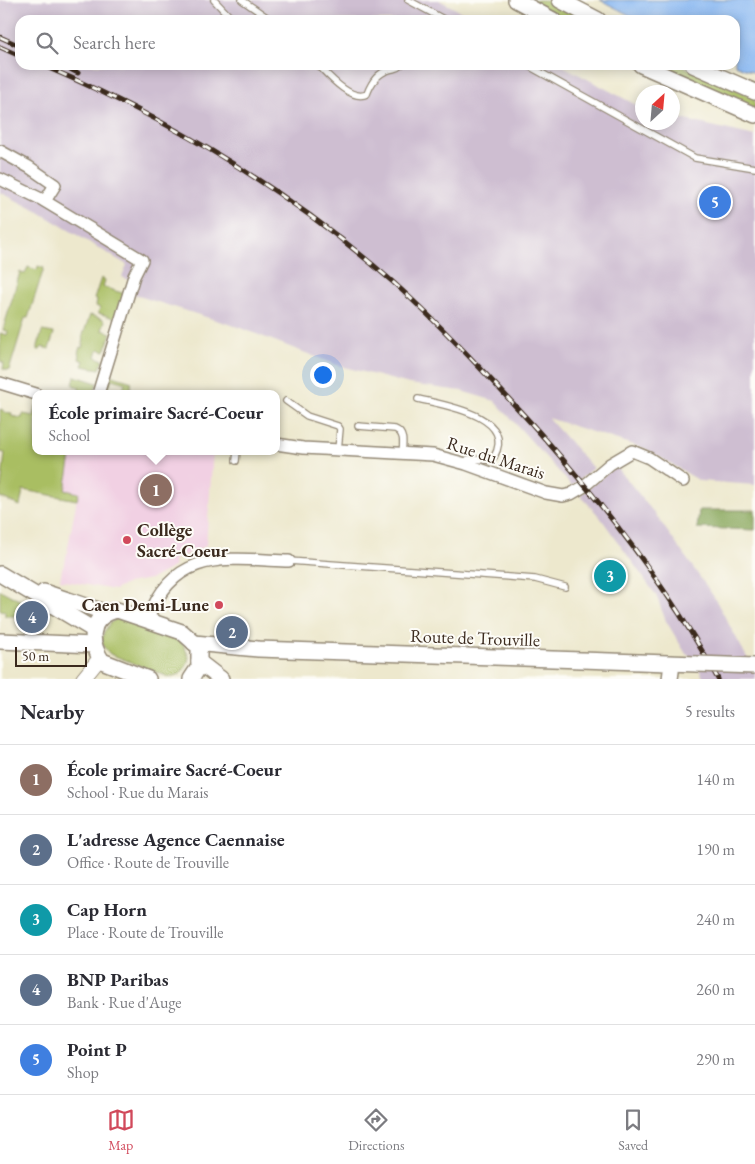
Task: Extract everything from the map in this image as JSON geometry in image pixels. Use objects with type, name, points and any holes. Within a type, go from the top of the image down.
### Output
[{"type":"main road","points":[[516,0],[544,15]]},
{"type":"main road","points":[[560,0],[588,15]]},
{"type":"main road","points":[[652,70],[755,115]]},
{"type":"main road","points":[[704,70],[755,92]]},
{"type":"main road","points":[[0,574],[19,584],[107,613]]},
{"type":"main road","points":[[19,584],[96,644]]},
{"type":"main road","points":[[148,679],[102,661],[96,644],[101,617],[117,610],[182,632],[198,654],[221,679]]},
{"type":"main road","points":[[0,641],[96,644]]},
{"type":"main road","name":"Route de Trouville","points":[[198,654],[244,648],[755,666]]},
{"type":"main road","points":[[191,679],[200,667],[198,654]]},
{"type":"main road","points":[[670,679],[672,664]]},
{"type":"street","points":[[0,151],[29,167],[55,185],[45,201]]},
{"type":"street","points":[[0,180],[45,201],[142,260],[134,276],[99,390]]},
{"type":"street","points":[[0,383],[32,393]]},
{"type":"street","name":"Rue du Marais","points":[[280,444],[433,456],[466,464],[546,493],[563,496],[583,487],[610,464],[632,451],[649,458],[683,480]]},
{"type":"street","points":[[148,620],[153,606],[163,590],[175,577],[195,565],[210,560],[234,558],[289,561]]},
{"type":"street","points":[[83,679],[96,644]]},
{"type":"lane","points":[[214,0],[228,15]]},
{"type":"lane","points":[[242,0],[264,15]]},
{"type":"lane","points":[[408,0],[434,15]]},
{"type":"lane","points":[[323,70],[339,85],[356,96],[363,96],[367,94],[371,83],[387,70]]},
{"type":"lane","points":[[536,70],[695,158],[755,168]]},
{"type":"lane","points":[[418,399],[458,408],[475,415],[491,425],[499,439],[499,448],[494,457],[487,460],[468,459],[466,464]]},
{"type":"lane","points":[[286,401],[307,416],[338,426],[340,429],[338,450]]},
{"type":"lane","points":[[358,426],[395,429],[399,431],[402,434],[402,454]]},
{"type":"lane","points":[[236,461],[237,455]]},
{"type":"lane","points":[[289,561],[528,578],[565,586]]},
{"type":"shaded area","points":[[0,0],[439,0],[467,15],[15,15],[15,70],[570,70],[635,104],[635,130],[680,130],[680,119],[755,136],[755,485],[700,481],[646,449],[548,418],[593,468],[572,486],[495,401],[461,391],[409,384],[337,365],[238,327],[132,294],[135,283],[122,277],[127,265],[37,211],[0,192]]},
{"type":"shaded area","points":[[71,455],[213,455],[206,546],[173,560],[175,566],[151,579],[128,583],[115,590],[60,580],[78,493],[65,490]]},
{"type":"shaded area","points":[[616,466],[655,514],[714,597],[755,672],[755,679],[704,679],[693,658],[686,654],[666,621],[656,595],[600,517],[580,495]]},
{"type":"green space","points":[[529,0],[550,0],[578,15],[558,15]]},
{"type":"green space","points":[[667,70],[691,70],[755,98],[755,109]]},
{"type":"green space","points":[[38,266],[44,268],[28,318],[25,318],[9,371],[3,369],[4,363],[0,361],[0,333],[7,335],[8,331],[3,330],[20,272],[25,274],[28,267],[37,270]]},
{"type":"green space","points":[[101,278],[105,280],[103,287],[125,294],[117,319],[98,313],[100,308],[96,306],[97,300],[94,299]]},
{"type":"green space","points":[[90,315],[103,319],[105,321],[102,330],[111,333],[105,351],[98,349],[96,357],[103,360],[100,369],[82,366],[84,361],[79,359],[80,355],[78,353],[80,347],[82,348],[84,339],[82,338]]},
{"type":"green space","points":[[42,331],[54,333],[49,349],[42,347],[38,350],[38,346]]},
{"type":"green space","points":[[107,374],[132,382],[130,390],[122,390],[125,383],[112,379],[108,390],[102,390]]},
{"type":"green space","points":[[75,376],[97,383],[95,390],[79,390],[80,388],[73,385]]},
{"type":"green space","points":[[0,409],[3,412],[12,413],[11,416],[22,418],[23,414],[32,416],[32,455],[71,455],[65,490],[79,493],[77,500],[23,490],[20,506],[0,497],[5,453],[0,452]]},
{"type":"green space","points":[[699,510],[755,510],[755,530],[697,528]]},
{"type":"green space","points":[[0,590],[21,601],[15,616],[5,616],[5,611],[0,610]]},
{"type":"green space","points":[[116,619],[122,619],[177,638],[183,644],[189,657],[185,668],[177,675],[169,677],[110,654],[103,646],[102,639],[110,623]]},
{"type":"water","points":[[600,0],[755,0],[755,73],[740,67],[740,15],[629,15]]},
{"type":"railway","points":[[0,37],[15,44]]},
{"type":"railway","points":[[0,47],[15,54]]},
{"type":"railway","points":[[53,70],[136,109],[227,160],[313,218],[394,283],[481,369],[583,483],[632,545],[678,611],[718,679]]},
{"type":"railway","points":[[72,70],[78,73]]},
{"type":"place","name":"Point P","points":[[715,202]]},
{"type":"place","name":"École primaire Sacré-Coeur","points":[[156,490]]},
{"type":"place","name":"Collège Sacré-Coeur","points":[[127,540]]},
{"type":"place","name":"Cap Horn","points":[[610,576]]},
{"type":"place","name":"Caen Demi-Lune","points":[[219,605]]},
{"type":"place","name":"BNP Paribas","points":[[32,617]]},
{"type":"place","name":"L'adresse Agence Caennaise","points":[[232,632]]}]
